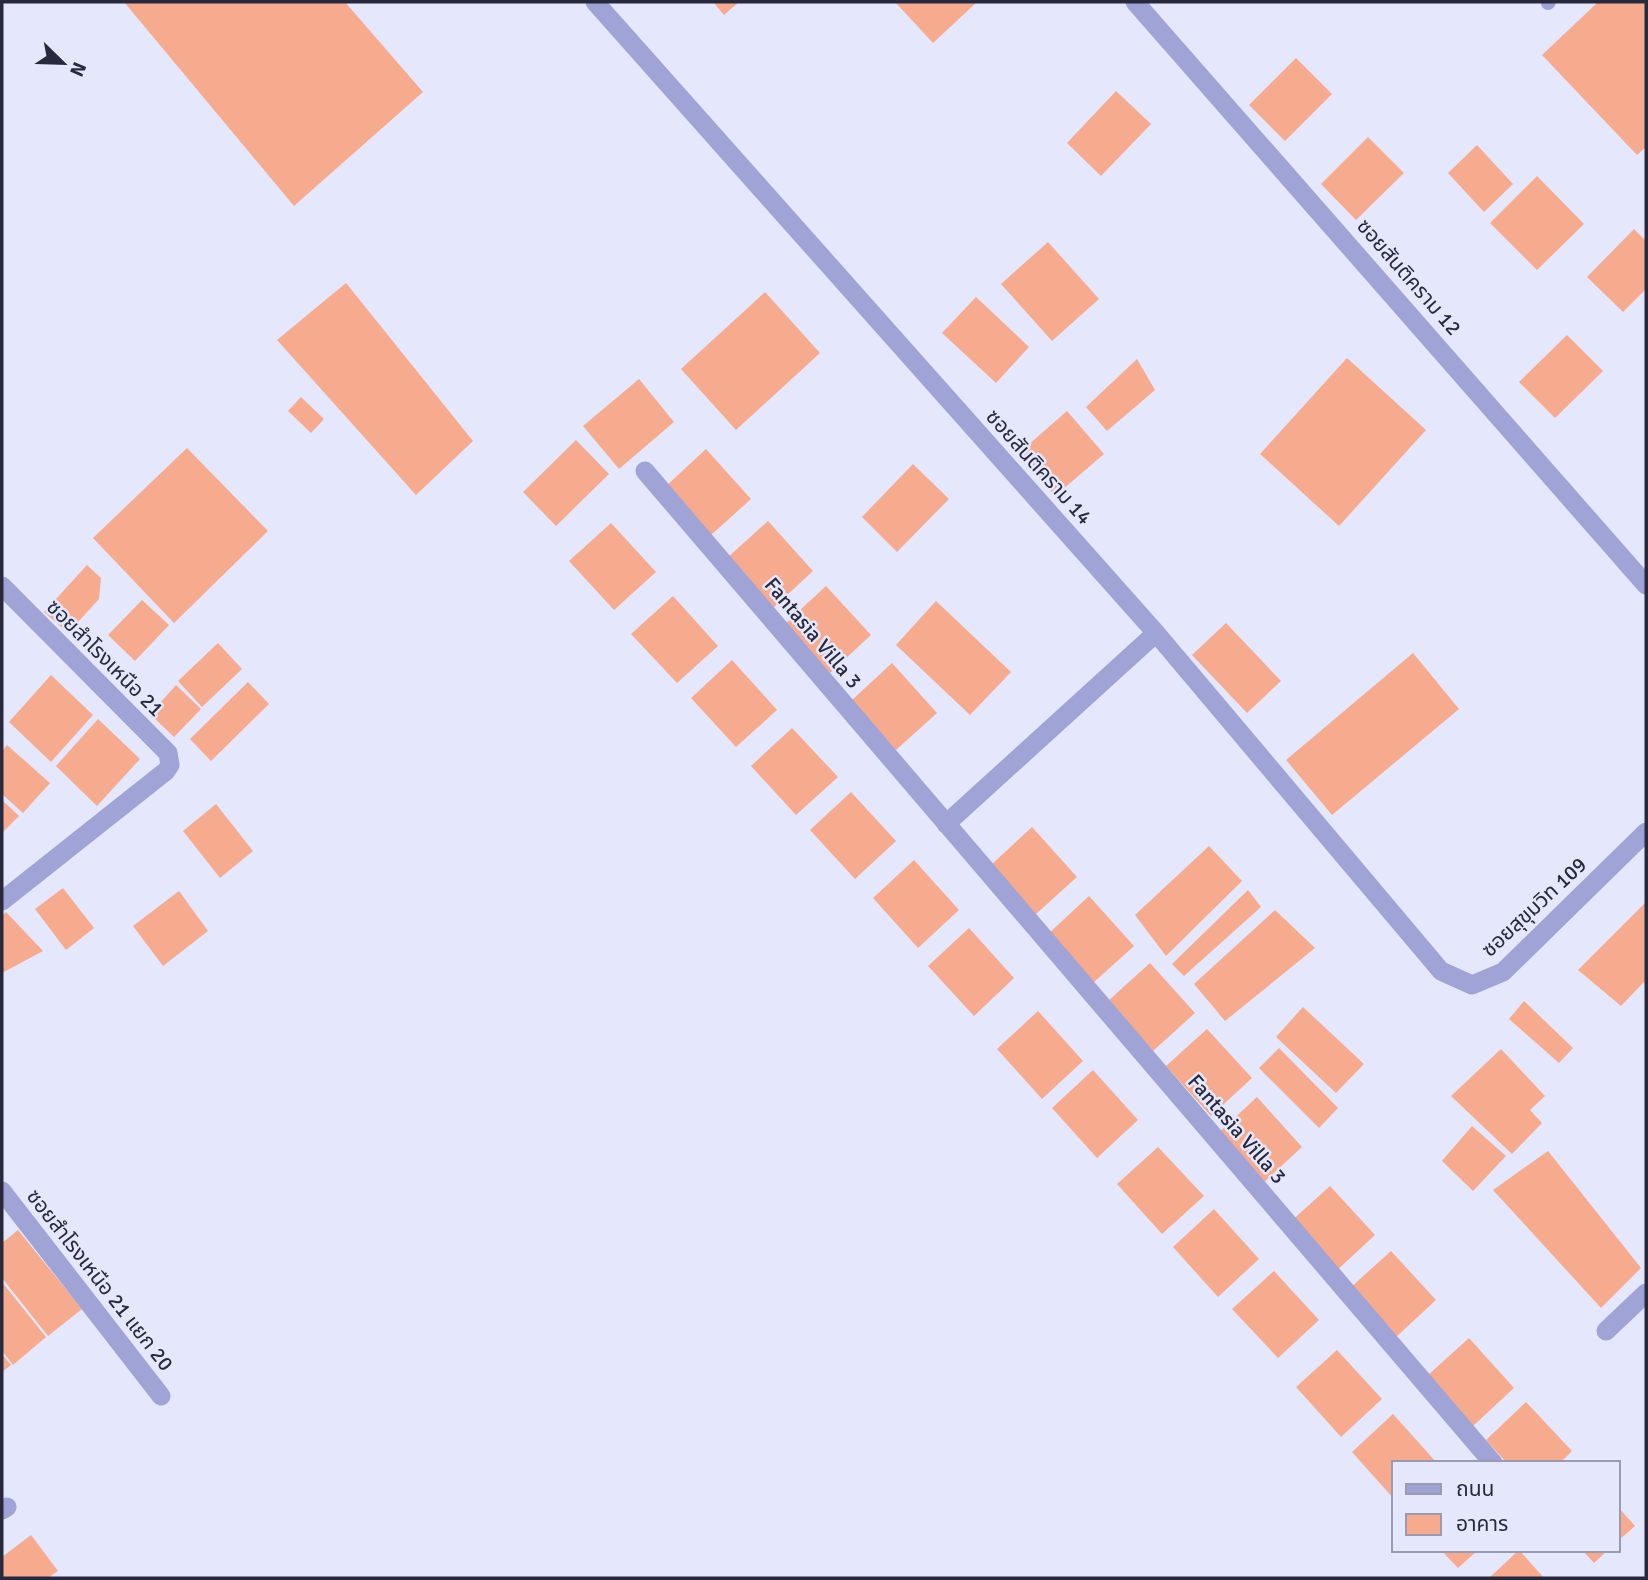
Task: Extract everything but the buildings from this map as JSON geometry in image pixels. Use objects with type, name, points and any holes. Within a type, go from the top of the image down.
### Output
[{"type":"street","name":"ซอยสันติคราม 14","points":[[595,2],[1156,633],[1441,971]]},
{"type":"street","name":"ซอยสันติคราม 12","points":[[1135,2],[1646,584]]},
{"type":"street","name":"Fantasia Villa 3","points":[[645,471],[1491,1461]]},
{"type":"street","name":"ซอยสำโรงเหนือ 21","points":[[2,901],[166,771],[170,765],[167,753],[3,590]]},
{"type":"street","points":[[946,824],[1156,633]]},
{"type":"street","name":"ซอยสุขุมวิท 109","points":[[1441,971],[1472,985],[1503,972],[1646,832]]},
{"type":"street","name":"ซอยสำโรงเหนือ 21 แยก 20","points":[[2,1191],[161,1396]]},
{"type":"street","points":[[1606,1331],[1646,1293]]}]
